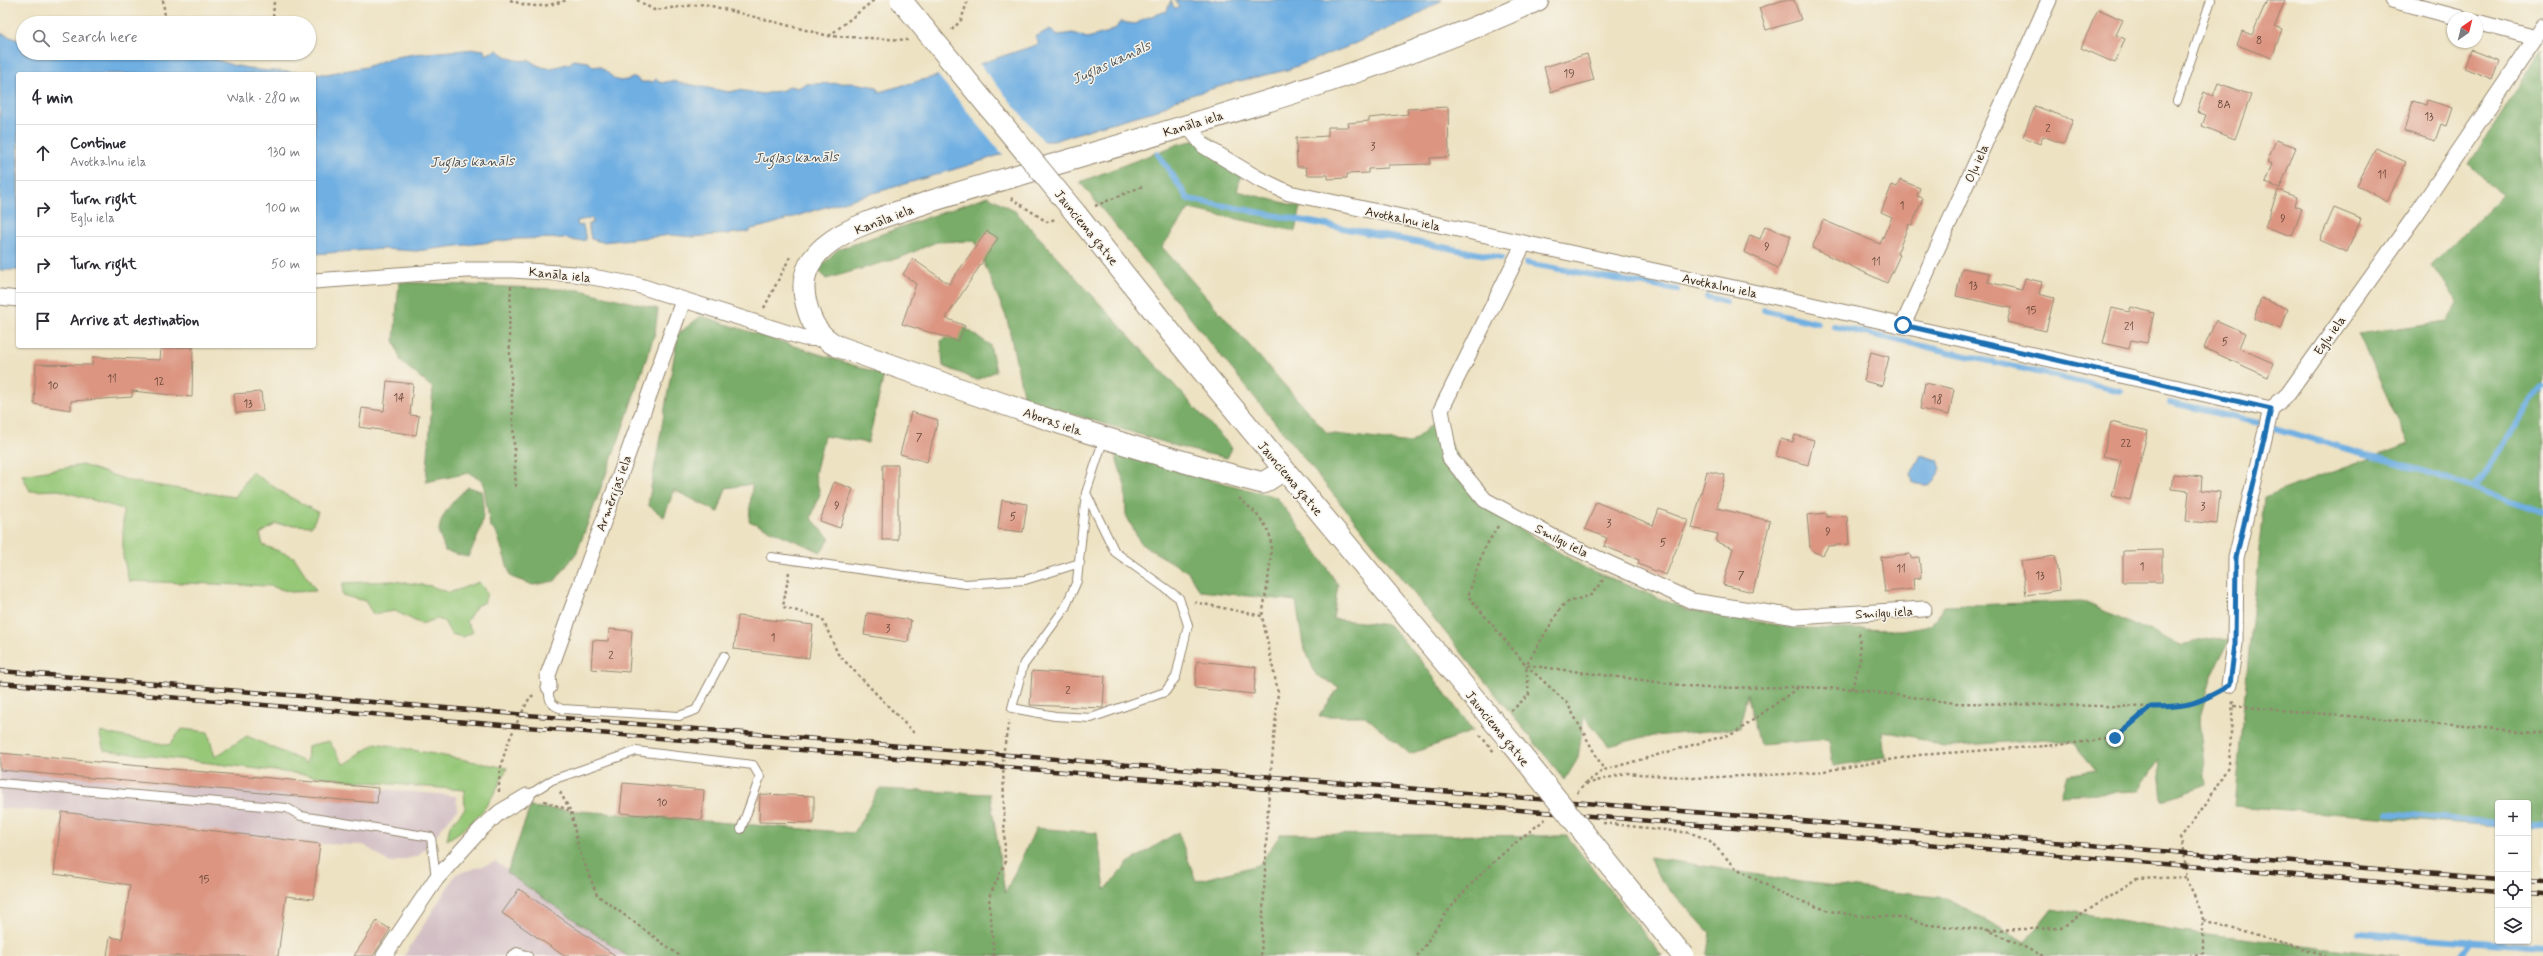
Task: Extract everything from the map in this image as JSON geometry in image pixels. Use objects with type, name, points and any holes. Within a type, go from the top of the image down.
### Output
[{"type":"street","name":"Jaunciema gatve","points":[[901,0],[1077,214],[1284,470],[1514,746],[1683,956]]},
{"type":"street","name":"Kanāla iela","points":[[824,339],[811,321],[803,283],[808,266],[832,239],[867,224],[928,202],[1343,77],[1490,22],[1538,0]]},
{"type":"street","name":"Oļu iela","points":[[1903,325],[2049,0]]},
{"type":"street","points":[[2392,0],[2447,15]]},
{"type":"street","points":[[2483,23],[2539,32]]},
{"type":"street","name":"Egļu iela","points":[[2271,409],[2288,394],[2415,216],[2539,32]]},
{"type":"street","name":"Avotkalnu iela","points":[[1187,125],[1204,146],[1256,178],[1289,193],[1903,325],[2271,409]]},
{"type":"street","name":"Smilgu iela","points":[[1524,243],[1441,410],[1450,458],[1485,500],[1568,544],[1692,601],[1796,617],[1924,609]]},
{"type":"street","name":"Kanāla iela","points":[[316,281],[467,270],[512,270],[590,277],[638,286],[804,338],[824,339]]},
{"type":"street","points":[[0,297],[16,299]]},
{"type":"street","name":"Armērijas iela","points":[[549,687],[548,675],[572,603],[683,301]]},
{"type":"street","name":"Aboras iela","points":[[824,339],[837,346],[1104,438],[1227,474],[1263,483],[1284,470]]},
{"type":"street","points":[[2230,685],[2235,644],[2236,558],[2271,409]]},
{"type":"street","points":[[384,956],[436,879],[481,829],[500,812],[527,796]]},
{"type":"lane","points":[[2177,101],[2211,0]]},
{"type":"lane","points":[[1086,493],[1115,552],[1179,598],[1188,625],[1176,677],[1165,692],[1091,718],[1055,716],[1012,708],[1023,666],[1065,608],[1077,580],[1080,563],[1086,493],[1104,438]]},
{"type":"lane","points":[[771,557],[966,584],[1025,580],[1080,563]]},
{"type":"lane","points":[[549,687],[548,698],[554,707],[562,710],[679,716],[696,710],[710,687],[724,656]]},
{"type":"lane","points":[[527,796],[552,780],[636,752],[753,765],[760,777],[741,829]]},
{"type":"lane","points":[[0,783],[287,808],[302,816],[431,837],[436,879]]},
{"type":"lane","points":[[511,956],[517,952],[528,956]]},
{"type":"path","points":[[164,0],[165,16]]},
{"type":"path","points":[[273,16],[274,0]]},
{"type":"path","points":[[510,0],[522,5],[548,7],[567,0]]},
{"type":"path","points":[[637,0],[654,10],[704,4],[829,36],[914,40]]},
{"type":"path","points":[[829,36],[874,0]]},
{"type":"path","points":[[947,36],[961,20],[968,0]]},
{"type":"path","points":[[1096,205],[1143,186]]},
{"type":"path","points":[[1012,198],[1047,222],[1056,219]]},
{"type":"path","points":[[512,270],[509,332],[516,490]]},
{"type":"path","points":[[1227,474],[1227,488],[1251,508],[1270,534],[1269,570],[1262,616],[1278,692],[1268,807],[1261,956]]},
{"type":"path","points":[[1507,512],[1483,552],[1468,596],[1526,665],[1567,703],[1604,770]]},
{"type":"path","points":[[791,560],[782,607],[822,618],[838,654],[916,735]]},
{"type":"path","points":[[1506,716],[1529,695],[1526,665],[1560,609],[1565,603],[1591,595],[1616,566]]},
{"type":"path","points":[[1179,598],[1262,616]]},
{"type":"path","points":[[1852,689],[1860,660],[1859,632]]},
{"type":"path","points":[[1526,665],[1703,688],[1799,687],[1852,689],[1955,703],[2181,707],[2201,702],[2230,685],[2234,706],[2229,765],[2207,802],[2182,837],[2186,852],[2188,877],[2201,907],[2203,920],[2202,954],[2189,956]]},
{"type":"path","points":[[500,812],[499,776],[508,740],[530,697],[549,687]]},
{"type":"path","points":[[1575,796],[1584,784],[1604,770],[1735,733],[1799,687]]},
{"type":"path","points":[[2234,706],[2543,733]]},
{"type":"path","points":[[1584,784],[1626,773],[1693,778],[1812,773],[1919,754],[2058,745],[2115,738],[2151,707]]},
{"type":"path","points":[[994,956],[989,897],[1005,863],[1003,755],[1012,708]]},
{"type":"path","points":[[552,780],[571,811],[578,846],[597,895],[680,956]]},
{"type":"path","points":[[527,796],[563,806],[571,811]]},
{"type":"path","points":[[1417,956],[1446,915],[1468,889],[1488,868],[1548,817]]},
{"type":"path","points":[[1544,821],[1552,821]]},
{"type":"path","points":[[1599,823],[1691,833],[1709,840],[1736,868],[1784,895],[1829,911],[1861,916],[1900,917],[1929,925],[1988,930],[2061,928],[2136,879],[2188,877]]},
{"type":"path","points":[[2203,920],[2326,956]]},
{"type":"path","points":[[1988,930],[2043,956]]},
{"type":"shaded area","points":[[0,753],[456,796],[457,810],[418,856],[390,863],[364,845],[320,844],[62,812],[0,808]]},
{"type":"shaded area","points":[[496,862],[633,956],[404,956],[456,874]]},
{"type":"green space","points":[[2543,48],[2543,829],[2531,828],[2531,800],[2495,800],[2495,826],[2234,806],[2264,497],[2409,444],[2358,334],[2447,321],[2458,302],[2431,265],[2502,196],[2469,164]]},
{"type":"green space","points":[[1209,137],[1244,165],[1237,191],[1301,207],[1295,231],[1189,209],[1162,247],[1327,433],[1411,443],[1442,415],[1439,424],[1486,508],[1585,568],[1688,610],[1796,628],[1901,630],[1931,625],[1944,606],[2082,601],[2180,645],[2214,638],[2230,640],[2213,673],[2199,720],[2206,784],[2163,800],[2159,759],[2138,791],[2061,795],[2067,775],[2096,770],[2073,743],[2045,739],[1942,747],[1914,737],[1882,731],[1885,758],[1833,766],[1829,739],[1760,745],[1747,694],[1740,728],[1644,737],[1609,746],[1584,716],[1578,758],[1565,780],[1080,182],[1179,144]]},
{"type":"green space","points":[[988,196],[1015,211],[1232,448],[1227,458],[1186,449],[1024,399],[1007,319],[975,241],[936,242],[902,257],[826,279],[818,269],[837,250]]},
{"type":"green space","points":[[399,282],[580,290],[658,309],[655,333],[619,439],[577,552],[555,581],[533,585],[511,577],[497,534],[490,526],[483,481],[469,473],[426,482],[433,388],[401,362],[394,340]]},
{"type":"green space","points":[[701,316],[884,375],[868,443],[824,436],[815,474],[820,494],[811,518],[830,539],[821,552],[749,521],[752,484],[726,488],[718,512],[674,490],[664,517],[648,505],[678,334]]},
{"type":"green space","points":[[964,327],[990,345],[996,371],[977,380],[943,366],[941,341]]},
{"type":"green space","points":[[1115,454],[1276,497],[1308,539],[1338,585],[1333,619],[1389,625],[1423,663],[1473,731],[1410,754],[1365,716],[1319,716],[1339,687],[1316,675],[1303,644],[1296,601],[1200,591],[1188,572],[1141,544],[1126,515],[1125,486]]},
{"type":"green space","points":[[82,465],[133,482],[235,497],[252,472],[286,495],[318,512],[312,526],[276,524],[260,534],[263,545],[294,557],[316,591],[291,592],[270,586],[129,581],[123,556],[123,509],[59,490],[30,491],[22,475]]},
{"type":"green space","points":[[468,487],[481,491],[483,500],[483,517],[476,541],[468,557],[445,551],[439,533],[445,513],[454,501]]},
{"type":"green space","points":[[393,581],[431,586],[449,593],[479,582],[487,593],[484,603],[477,605],[466,622],[473,632],[463,637],[451,634],[444,621],[437,619],[421,624],[395,611],[373,614],[365,601],[342,595],[343,583]]},
{"type":"green space","points":[[182,729],[208,732],[215,757],[247,736],[307,763],[308,746],[329,741],[344,765],[376,743],[507,768],[490,801],[483,810],[459,833],[447,840],[450,825],[465,809],[464,790],[357,781],[104,750],[99,732],[169,745]]},
{"type":"green space","points":[[879,789],[990,794],[1005,893],[1036,828],[1097,833],[1105,890],[1128,863],[1178,832],[1196,881],[1259,865],[1281,834],[1567,836],[1662,956],[627,956],[507,873],[530,807],[854,833]]},
{"type":"green space","points":[[1649,857],[1801,882],[1946,898],[2025,942],[2052,908],[2181,931],[2399,956],[1708,956],[1710,933],[1661,880]]},
{"type":"water","name":"Juglas kanāls","points":[[1171,0],[1174,8],[1179,7],[1175,0],[1442,0],[1412,18],[1347,47],[1287,70],[1235,82],[1175,100],[1158,110],[1100,126],[1054,141],[1041,141],[962,167],[751,229],[749,232],[693,237],[672,235],[602,242],[591,239],[588,224],[593,223],[592,218],[577,221],[578,226],[583,225],[586,240],[576,241],[565,238],[516,239],[416,251],[382,249],[316,254],[316,73],[326,74],[366,67],[390,58],[415,54],[476,49],[484,50],[485,55],[497,50],[512,59],[529,60],[544,68],[571,63],[573,60],[588,62],[594,67],[599,66],[615,79],[622,81],[635,77],[641,82],[653,82],[656,79],[661,83],[671,81],[729,92],[739,90],[763,94],[783,90],[790,86],[798,88],[805,84],[854,83],[877,87],[879,92],[976,65],[1039,44],[1035,37],[1050,29],[1058,35],[1073,33],[1087,38],[1109,32],[1116,28],[1120,22],[1136,24],[1145,18],[1167,11]]},
{"type":"water","points":[[0,33],[16,39],[16,60],[218,60],[232,65],[259,70],[292,72],[16,72],[16,270],[0,270]]},
{"type":"water","points":[[1921,455],[1938,460],[1941,469],[1933,481],[1928,485],[1913,483],[1911,474]]},
{"type":"pier","points":[[978,62],[1045,143],[1004,156],[935,72]]},
{"type":"building","points":[[1784,0],[1794,0],[1801,20],[1766,30],[1759,8]]},
{"type":"building","points":[[2267,0],[2285,0],[2275,26],[2282,29],[2272,58],[2237,45],[2242,31],[2252,35]]},
{"type":"building","points":[[2098,9],[2123,20],[2116,35],[2125,39],[2115,63],[2081,48]]},
{"type":"building","points":[[2471,50],[2499,61],[2492,79],[2464,68]]},
{"type":"building","points":[[1587,54],[1594,80],[1551,92],[1544,67]]},
{"type":"building","points":[[2218,83],[2251,95],[2235,139],[2202,126],[2206,115],[2197,112],[2204,92],[2213,96]]},
{"type":"building","points":[[2427,100],[2453,108],[2447,126],[2441,124],[2435,141],[2404,131],[2413,101],[2426,105]]},
{"type":"building","points":[[2035,106],[2073,120],[2064,144],[2043,136],[2040,144],[2023,137]]},
{"type":"building","points":[[1448,107],[1449,157],[1430,158],[1430,164],[1388,165],[1388,168],[1368,169],[1368,173],[1347,174],[1347,178],[1328,179],[1328,175],[1307,175],[1306,167],[1297,167],[1296,138],[1328,136],[1328,127],[1349,127],[1348,123],[1369,121],[1369,118],[1408,114],[1407,109]]},
{"type":"building","points":[[2276,140],[2296,147],[2280,188],[2265,183],[2272,164],[2267,162]]},
{"type":"building","points":[[2376,148],[2406,162],[2387,202],[2357,185]]},
{"type":"building","points":[[1900,180],[1920,188],[1917,196],[1923,198],[1912,225],[1909,224],[1897,254],[1900,255],[1887,283],[1812,248],[1823,220],[1880,244],[1892,217],[1881,212],[1892,185],[1897,187]]},
{"type":"building","points":[[2278,190],[2297,197],[2294,206],[2302,209],[2292,236],[2265,227]]},
{"type":"building","points":[[2334,208],[2361,219],[2347,252],[2320,240]]},
{"type":"building","points":[[1765,226],[1791,236],[1778,268],[1744,252],[1750,235],[1760,239]]},
{"type":"building","points":[[987,231],[998,238],[946,318],[965,326],[958,341],[902,324],[916,284],[903,274],[913,259],[949,284]]},
{"type":"building","points":[[1962,268],[1990,273],[1988,282],[2022,290],[2025,278],[2042,282],[2039,294],[2054,298],[2046,331],[2007,322],[2011,308],[1956,296]]},
{"type":"building","points":[[2261,298],[2288,309],[2281,329],[2254,319]]},
{"type":"building","points":[[2131,307],[2154,313],[2147,343],[2131,340],[2129,349],[2103,343],[2112,308],[2129,312]]},
{"type":"building","points":[[2216,320],[2245,333],[2239,348],[2273,363],[2268,377],[2204,348]]},
{"type":"building","points":[[161,348],[193,348],[192,397],[132,391],[132,397],[71,401],[71,410],[34,404],[36,364],[92,365],[93,357],[160,360]]},
{"type":"building","points":[[1871,352],[1889,357],[1882,386],[1864,381]]},
{"type":"building","points":[[387,381],[413,384],[410,415],[419,416],[416,435],[359,427],[362,408],[384,411]]},
{"type":"building","points":[[1925,383],[1954,389],[1949,415],[1920,409]]},
{"type":"building","points":[[261,392],[263,411],[236,413],[234,394]]},
{"type":"building","points":[[911,412],[938,420],[927,462],[900,454]]},
{"type":"building","points":[[2111,422],[2148,431],[2130,500],[2112,496],[2121,460],[2103,456]]},
{"type":"building","points":[[1795,435],[1814,440],[1808,465],[1776,456],[1781,439],[1793,442]]},
{"type":"building","points":[[883,465],[898,465],[898,540],[882,540]]},
{"type":"building","points":[[1707,471],[1725,475],[1717,508],[1770,521],[1753,592],[1723,585],[1733,548],[1716,542],[1718,534],[1692,528]]},
{"type":"building","points":[[2173,474],[2202,477],[2201,490],[2220,492],[2217,524],[2186,521],[2189,491],[2171,489]]},
{"type":"building","points":[[834,482],[853,489],[840,528],[820,521]]},
{"type":"building","points":[[1002,500],[1027,504],[1023,532],[998,529]]},
{"type":"building","points":[[1596,502],[1653,525],[1659,509],[1688,520],[1666,575],[1638,564],[1639,560],[1604,546],[1607,538],[1585,529]]},
{"type":"building","points":[[1827,513],[1827,517],[1847,516],[1849,544],[1828,546],[1823,555],[1814,552],[1810,547],[1807,515]]},
{"type":"building","points":[[2162,550],[2162,582],[2123,582],[2123,551]]},
{"type":"building","points":[[1910,554],[1911,558],[1919,557],[1921,578],[1913,579],[1914,589],[1885,592],[1881,557]]},
{"type":"building","points":[[2055,556],[2060,590],[2026,595],[2021,561]]},
{"type":"building","points":[[867,613],[911,620],[908,642],[864,635]]},
{"type":"building","points":[[738,616],[813,625],[809,658],[734,649]]},
{"type":"building","points":[[609,629],[632,631],[629,672],[591,669],[593,640],[608,641]]},
{"type":"building","points":[[1197,661],[1256,667],[1254,694],[1195,688]]},
{"type":"building","points":[[1032,671],[1105,676],[1103,708],[1030,705]]},
{"type":"building","points":[[0,753],[378,788],[377,803],[0,770]]},
{"type":"building","points":[[623,783],[704,790],[702,820],[620,813]]},
{"type":"building","points":[[760,794],[814,796],[814,823],[759,822]]},
{"type":"building","points":[[62,812],[320,844],[313,899],[286,896],[278,956],[107,956],[110,937],[122,939],[130,885],[54,874]]},
{"type":"building","points":[[519,889],[616,956],[564,956],[502,913]]},
{"type":"building","points":[[377,921],[390,929],[373,956],[354,956]]},
{"type":"waterway","points":[[1158,154],[1188,199],[1501,258]]},
{"type":"waterway","points":[[1526,263],[1677,290]]},
{"type":"waterway","points":[[1707,297],[1726,302]]},
{"type":"waterway","points":[[1764,310],[1817,323]]},
{"type":"waterway","points":[[1834,326],[2121,391]]},
{"type":"waterway","points":[[2474,488],[2543,386]]},
{"type":"waterway","points":[[2170,402],[2258,423]]},
{"type":"waterway","points":[[2274,428],[2415,468],[2543,512]]},
{"type":"waterway","points":[[2388,813],[2495,823]]},
{"type":"waterway","points":[[2531,825],[2543,827]]},
{"type":"waterway","points":[[2359,933],[2543,947]]},
{"type":"waterway","points":[[2461,956],[2472,941]]},
{"type":"railway","points":[[0,671],[2495,879]]},
{"type":"railway","points":[[0,683],[2495,892]]},
{"type":"railway","points":[[2531,882],[2543,883]]},
{"type":"railway","points":[[2531,895],[2543,896]]},
{"type":"route","points":[[1903,325],[2012,348],[2271,409],[2236,558],[2235,644],[2230,685],[2201,702],[2181,707],[2151,707],[2115,738]]}]
